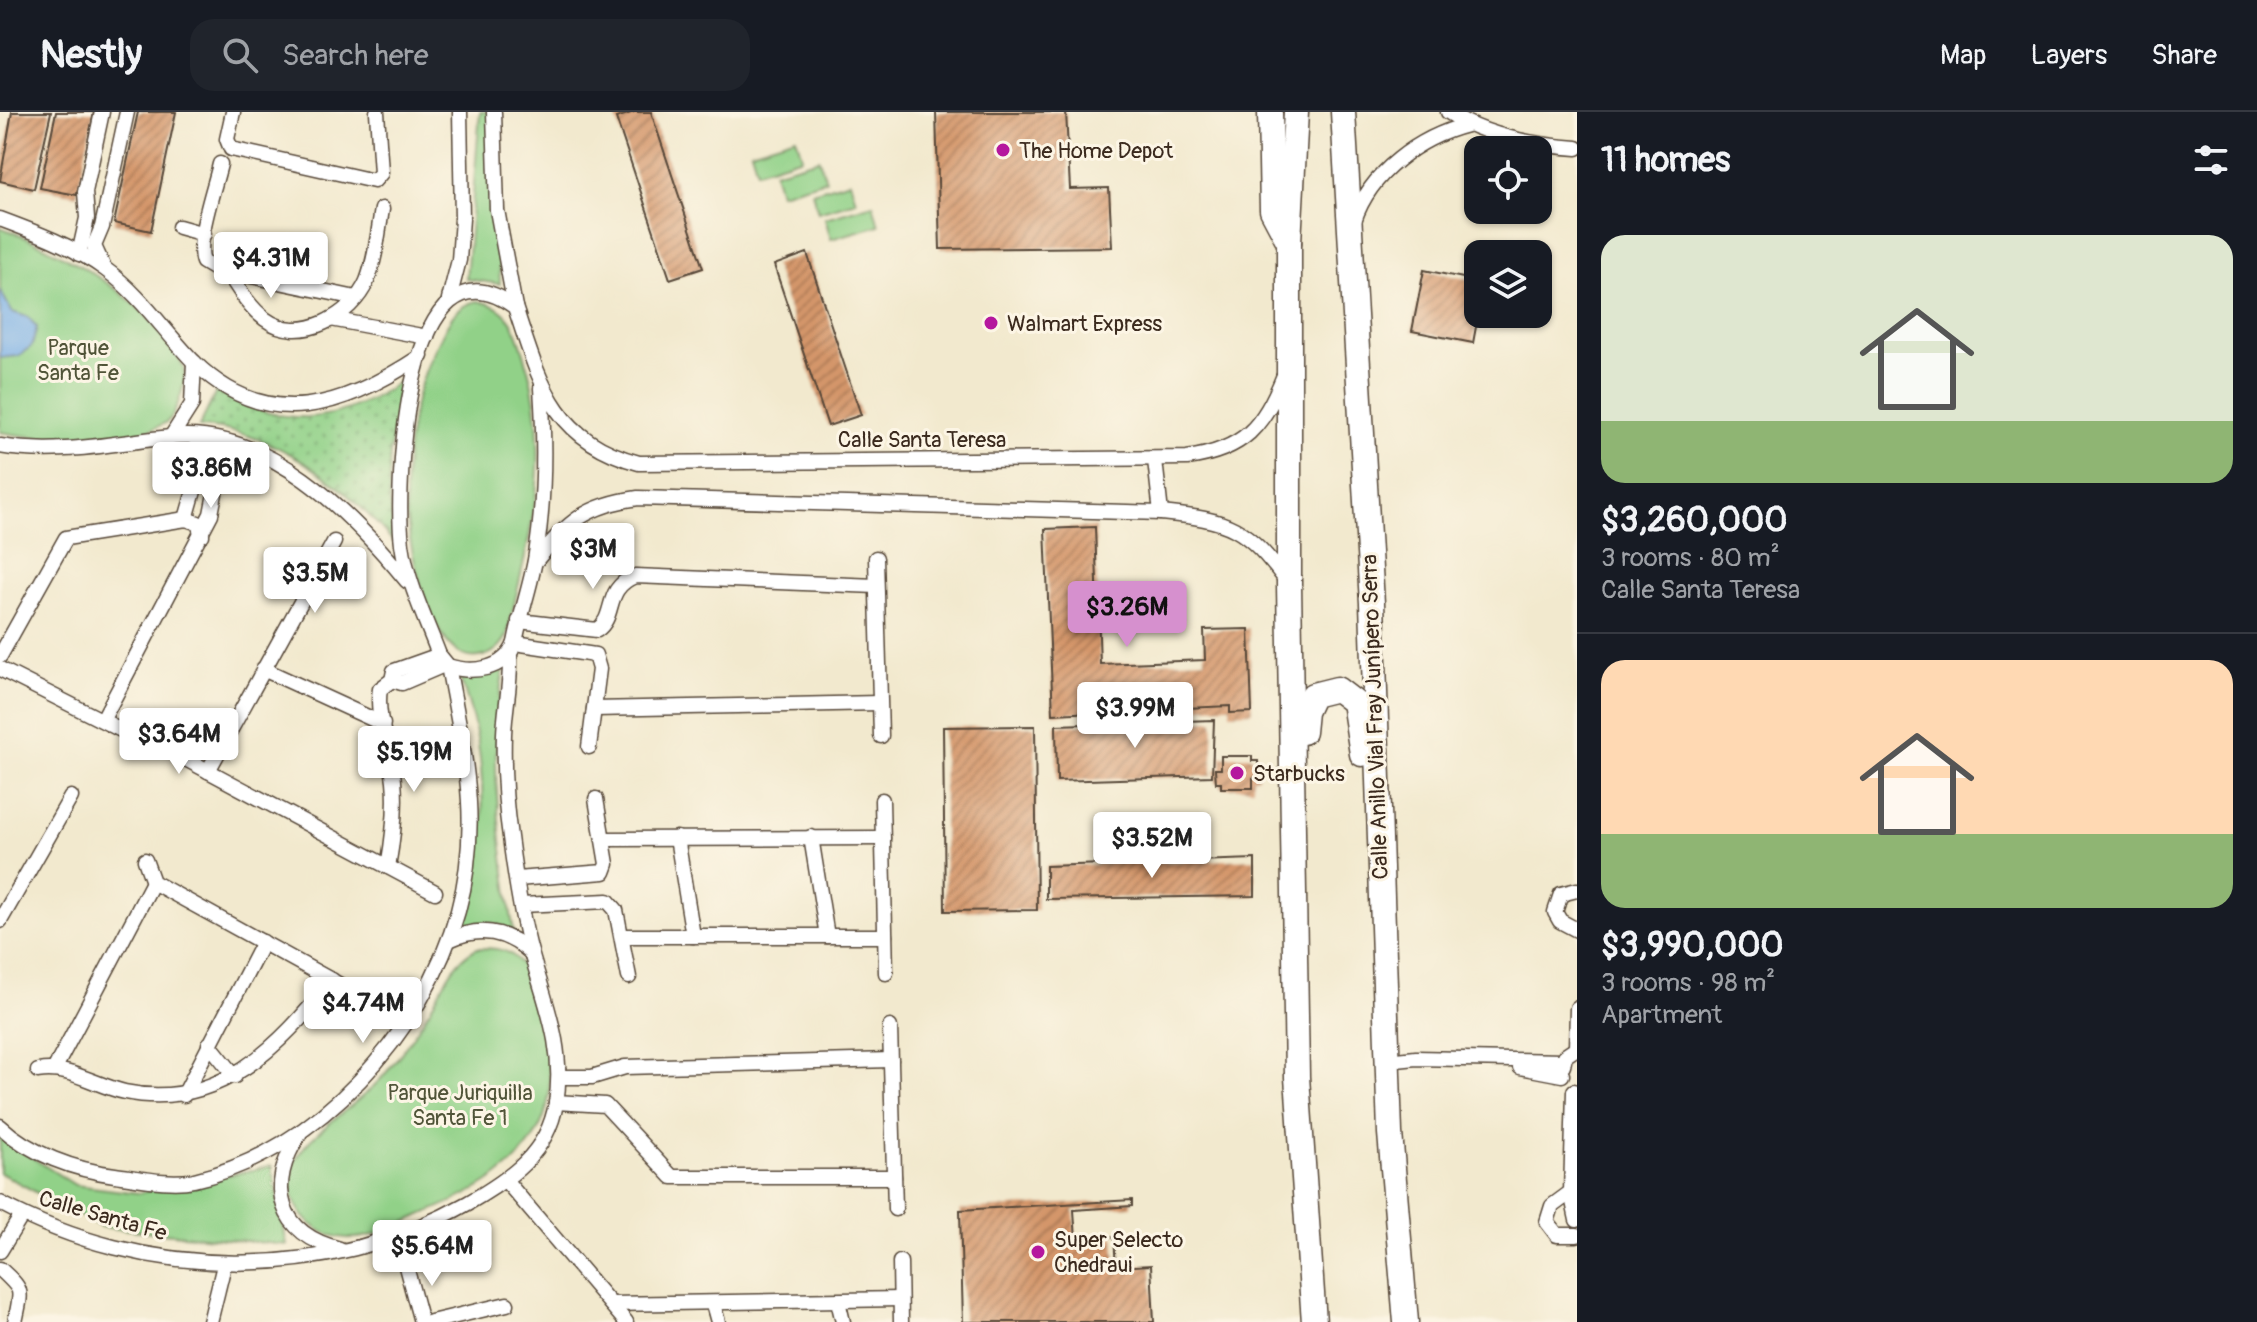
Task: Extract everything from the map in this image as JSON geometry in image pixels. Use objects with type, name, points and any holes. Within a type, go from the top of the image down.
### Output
[{"type":"highway","points":[[1270,112],[1272,210],[1289,242]]},
{"type":"highway","points":[[1296,112],[1289,242],[1287,367],[1289,584],[1297,886],[1297,1077],[1314,1322]]},
{"type":"highway","name":"Calle Anillo Vial Fray Junípero Serra","points":[[1343,112],[1372,603],[1387,1061],[1398,1247],[1406,1322]]},
{"type":"highway","points":[[1297,886],[1305,815],[1305,712],[1313,695],[1332,689],[1348,694],[1357,715],[1367,852],[1381,885]]},
{"type":"street","points":[[79,254],[87,218],[85,192],[102,112],[126,115],[102,227],[94,246],[104,268]]},
{"type":"street","points":[[233,112],[227,139],[231,149],[374,181],[379,179],[381,167],[377,112]]},
{"type":"street","points":[[449,299],[459,260],[462,219],[460,112]]},
{"type":"street","points":[[494,112],[497,210],[515,307],[541,388]]},
{"type":"street","points":[[1448,112],[1467,125],[1530,142],[1577,148]]},
{"type":"street","points":[[1349,237],[1359,204],[1412,148],[1437,133],[1467,125]]},
{"type":"street","points":[[220,164],[200,252],[203,262],[227,271],[356,298]]},
{"type":"street","points":[[227,271],[257,313],[273,324],[305,329],[331,319],[356,298],[372,266],[382,209]]},
{"type":"street","points":[[0,219],[104,268],[156,316],[194,362],[222,384],[251,399],[278,406],[306,407],[357,392],[421,356]]},
{"type":"street","points":[[179,227],[204,234]]},
{"type":"street","points":[[449,299],[464,292],[485,290],[515,307]]},
{"type":"street","name":"Calle Santa Fe","points":[[0,1126],[49,1158],[96,1173],[191,1180],[243,1164],[302,1131],[350,1088],[407,1022],[449,940],[465,878],[471,808],[464,737],[444,662],[402,548],[398,496],[401,444],[421,356],[427,337],[449,299]]},
{"type":"street","points":[[331,319],[427,337]]},
{"type":"street","points":[[171,437],[192,404],[194,362]]},
{"type":"street","name":"Calle Santa Teresa","points":[[541,388],[562,419],[581,437],[609,455],[639,463],[1155,460],[1208,455],[1238,443],[1271,409],[1287,367]]},
{"type":"street","name":"Calle Santa Fe","points":[[0,1203],[22,1215],[125,1250],[224,1265],[347,1251],[398,1237],[436,1221],[506,1181],[535,1155],[553,1119],[559,1051],[531,953],[521,905],[505,772],[512,650],[535,563],[543,506],[545,445],[541,388]]},
{"type":"street","points":[[0,446],[64,451],[171,437],[225,442],[278,464],[311,486],[351,519],[415,589]]},
{"type":"street","points":[[186,519],[194,491],[197,437]]},
{"type":"street","points":[[103,719],[202,535],[218,493],[225,442]]},
{"type":"street","points":[[1155,460],[1161,513]]},
{"type":"street","points":[[535,563],[557,535],[580,515],[607,502],[638,498],[1161,513],[1212,518],[1237,530],[1264,550],[1289,584]]},
{"type":"street","points":[[0,656],[66,538],[186,519],[198,523],[202,535]]},
{"type":"street","points":[[208,771],[334,542]]},
{"type":"street","points":[[876,558],[881,736]]},
{"type":"street","points":[[519,621],[597,630],[603,625],[615,590],[635,576],[876,586]]},
{"type":"street","points":[[388,867],[393,838],[394,781],[380,689],[392,680],[394,671],[444,662],[481,670],[512,650],[595,655],[599,669],[589,747]]},
{"type":"street","points":[[0,669],[143,741]]},
{"type":"street","points":[[263,669],[383,724]]},
{"type":"street","points":[[594,709],[879,703]]},
{"type":"street","points":[[167,749],[435,892]]},
{"type":"street","points":[[0,921],[71,797]]},
{"type":"street","points":[[517,879],[601,874],[607,864],[596,799]]},
{"type":"street","points":[[882,800],[886,973]]},
{"type":"street","points":[[811,837],[827,936]]},
{"type":"street","points":[[677,838],[693,936]]},
{"type":"street","points":[[603,839],[883,838]]},
{"type":"street","points":[[145,860],[153,882],[407,1022]]},
{"type":"street","points":[[55,1068],[153,882]]},
{"type":"street","points":[[1577,890],[1561,894],[1555,912],[1560,921],[1577,930]]},
{"type":"street","points":[[521,905],[608,901],[616,910],[629,977]]},
{"type":"street","points":[[449,940],[477,931],[492,931],[520,943],[531,953]]},
{"type":"street","points":[[622,936],[885,936]]},
{"type":"street","points":[[184,1095],[263,942]]},
{"type":"street","points":[[38,1071],[55,1068],[125,1092],[184,1095],[235,1076],[298,1024],[332,980]]},
{"type":"street","points":[[1556,1067],[1577,1048],[1577,1008]]},
{"type":"street","points":[[890,1027],[895,1209]]},
{"type":"street","points":[[209,1044],[235,1076]]},
{"type":"street","points":[[1387,1061],[1416,1058],[1556,1067],[1576,1090],[1571,1192],[1577,1220]]},
{"type":"street","points":[[559,1077],[600,1075],[625,1067],[891,1060]]},
{"type":"street","points":[[556,1102],[597,1103],[612,1111],[672,1177],[894,1177]]},
{"type":"street","points":[[302,1131],[285,1157],[281,1185],[285,1212],[299,1231],[318,1244],[347,1251]]},
{"type":"street","points":[[506,1181],[626,1322]]},
{"type":"street","points":[[1571,1192],[1552,1206],[1547,1222],[1557,1235],[1577,1235]]},
{"type":"street","points":[[1,1242],[22,1215]]},
{"type":"street","points":[[398,1237],[421,1322]]},
{"type":"street","points":[[900,1262],[901,1322]]},
{"type":"street","points":[[210,1322],[224,1265]]},
{"type":"street","points":[[2,1271],[21,1289],[15,1322]]},
{"type":"street","points":[[611,1304],[900,1299]]},
{"type":"street","points":[[838,1301],[843,1322]]},
{"type":"street","points":[[431,1322],[507,1304]]},
{"type":"street","points":[[713,1304],[718,1322]]},
{"type":"green space","points":[[480,112],[493,112],[500,284],[466,279]]},
{"type":"green space","points":[[796,137],[802,157],[757,171],[751,151]]},
{"type":"green space","points":[[819,159],[826,180],[780,193],[774,172]]},
{"type":"green space","points":[[850,181],[856,201],[818,212],[812,192]]},
{"type":"green space","points":[[873,204],[879,225],[831,239],[825,218]]},
{"type":"green space","name":"Parque Santa Fe","points":[[0,227],[51,250],[103,280],[128,299],[168,340],[182,364],[184,383],[173,415],[167,421],[147,431],[106,438],[60,439],[0,432]]},
{"type":"green space","points":[[477,301],[505,314],[519,337],[534,395],[538,431],[536,498],[507,636],[496,650],[479,657],[462,654],[446,641],[434,620],[416,566],[405,498],[409,438],[422,380],[453,316],[469,303]]},
{"type":"green space","points":[[408,375],[396,417],[390,460],[390,503],[397,546],[357,503],[310,466],[257,439],[199,427],[217,390],[267,412],[291,417],[314,417],[361,404]]},
{"type":"green space","points":[[504,668],[496,734],[497,800],[514,933],[489,923],[462,928],[477,866],[482,801],[476,735],[458,674],[479,677]]},
{"type":"green space","name":"Parque Juriquilla Santa Fe 1","points":[[477,948],[511,954],[523,967],[527,977],[550,1076],[546,1112],[538,1129],[517,1159],[479,1188],[450,1203],[366,1237],[347,1238],[316,1228],[296,1205],[291,1176],[295,1160],[314,1136],[367,1093],[386,1073],[404,1050],[455,967]]},
{"type":"green space","points":[[0,1137],[75,1185],[139,1193],[272,1166],[287,1245],[101,1227],[0,1173]]},
{"type":"water","points":[[0,290],[12,312],[28,317],[37,327],[32,346],[18,356],[0,358]]},
{"type":"building","points":[[12,112],[51,112],[34,189],[0,181]]},
{"type":"building","points":[[56,112],[94,112],[77,195],[40,188]]},
{"type":"building","points":[[138,112],[176,112],[151,231],[114,223]]},
{"type":"building","points":[[634,112],[651,112],[703,268],[670,279],[616,118]]},
{"type":"building","name":"The Home Depot","points":[[936,112],[1066,112],[1070,189],[1109,188],[1112,247],[940,249]]},
{"type":"building","points":[[807,253],[861,415],[828,426],[774,265]]},
{"type":"building","points":[[1424,270],[1464,278],[1464,328],[1476,328],[1473,343],[1412,331]]},
{"type":"building","points":[[1095,527],[1100,664],[1205,660],[1204,630],[1249,629],[1252,712],[1230,713],[1230,706],[1053,714],[1045,529]]},
{"type":"building","points":[[1214,720],[1212,776],[1057,781],[1056,725]]},
{"type":"building","points":[[1035,726],[1037,910],[945,911],[943,727]]},
{"type":"building","name":"Starbucks","points":[[1221,756],[1252,756],[1252,761],[1258,761],[1258,777],[1253,778],[1253,788],[1221,788],[1221,783],[1216,783],[1215,769],[1221,769]]},
{"type":"building","points":[[1255,859],[1255,896],[1046,899],[1046,866]]},
{"type":"building","name":"Super Selecto Chedraui","points":[[1132,1200],[1132,1206],[1074,1210],[1076,1240],[1114,1237],[1116,1267],[1151,1265],[1154,1322],[963,1322],[960,1210]]},
{"type":"place","name":"The Home Depot","points":[[1003,150]]},
{"type":"place","name":"Walmart Express","points":[[991,323]]},
{"type":"place","name":"Starbucks","points":[[1237,773]]},
{"type":"place","name":"Super Selecto Chedraui","points":[[1038,1252]]}]
